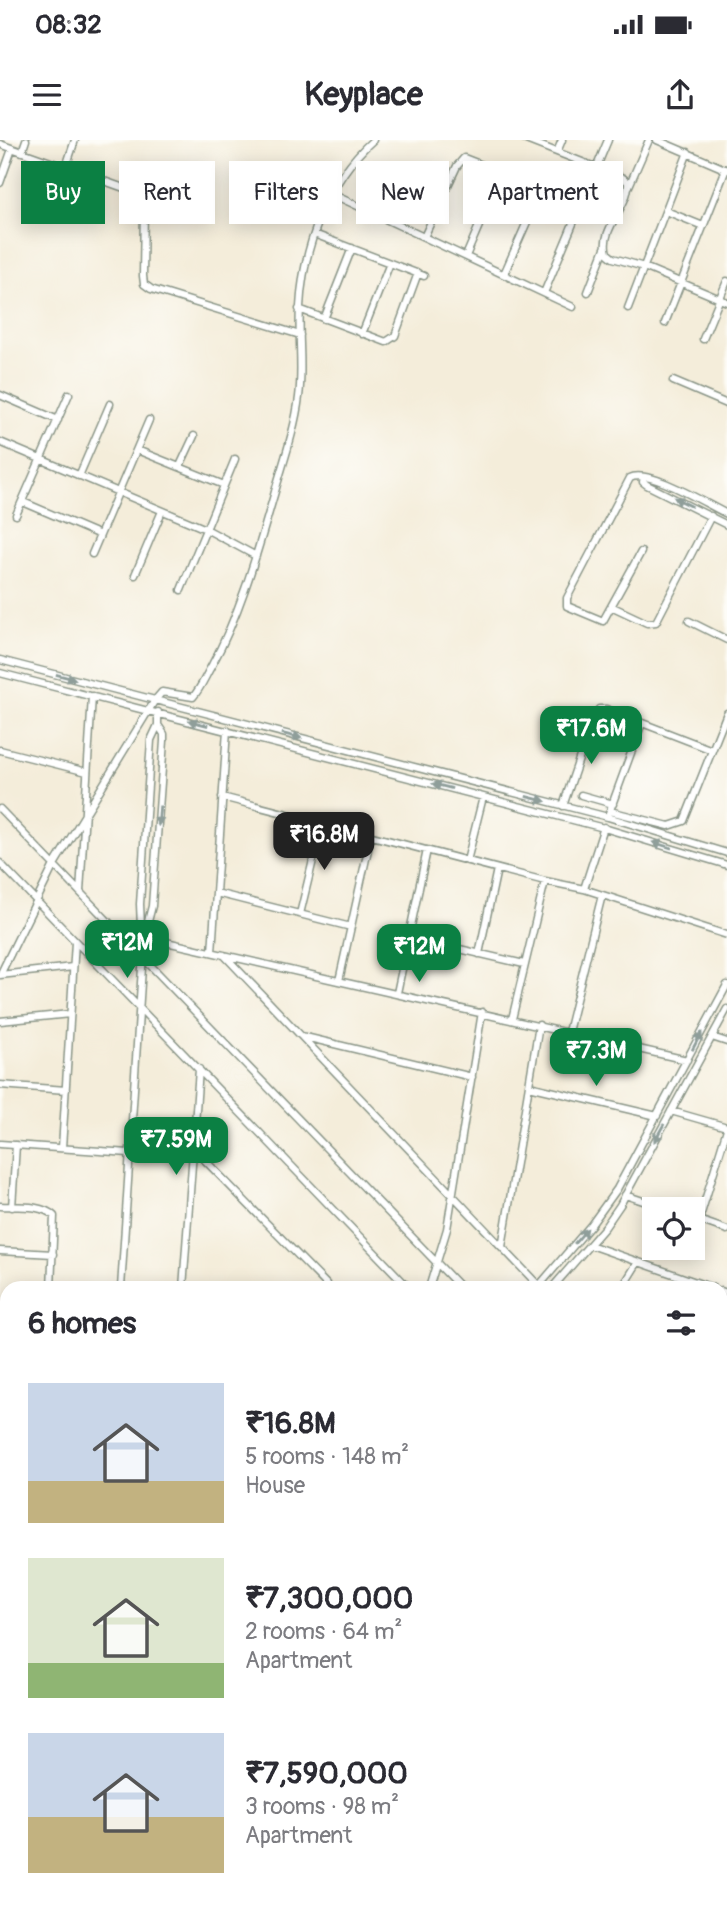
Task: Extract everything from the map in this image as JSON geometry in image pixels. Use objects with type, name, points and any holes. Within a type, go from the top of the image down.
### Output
[{"type":"street","points":[[22,152],[26,140]]},
{"type":"street","points":[[68,161],[75,140]]},
{"type":"street","points":[[342,178],[358,153],[373,140]]},
{"type":"street","points":[[526,140],[579,161]]},
{"type":"street","points":[[556,152],[562,140]]},
{"type":"street","points":[[600,161],[608,140]]},
{"type":"street","points":[[588,292],[649,140]]},
{"type":"street","points":[[657,140],[726,170],[665,323]]},
{"type":"street","points":[[0,144],[48,161]]},
{"type":"street","points":[[0,183],[12,149]]},
{"type":"street","points":[[628,308],[688,152]]},
{"type":"street","points":[[424,237],[460,160],[469,158],[476,161]]},
{"type":"street","points":[[623,178],[628,183],[628,188]]},
{"type":"street","points":[[105,181],[138,193],[144,199],[143,276],[145,284],[151,289],[300,335]]},
{"type":"street","points":[[342,199],[573,307]]},
{"type":"street","points":[[666,211],[703,226]]},
{"type":"street","points":[[190,709],[193,697],[229,630],[256,556],[297,412],[301,380],[299,309],[303,274],[318,224]]},
{"type":"street","points":[[466,256],[480,224]]},
{"type":"street","points":[[505,274],[526,224]]},
{"type":"street","points":[[544,293],[573,224]]},
{"type":"street","points":[[299,309],[380,341],[391,341],[421,274],[314,234]]},
{"type":"street","points":[[324,319],[352,248]]},
{"type":"street","points":[[605,248],[613,258],[644,267],[724,300]]},
{"type":"street","points":[[362,334],[390,263]]},
{"type":"street","points":[[703,339],[724,300],[727,281]]},
{"type":"street","points":[[673,381],[727,404]]},
{"type":"street","points":[[16,515],[69,394]]},
{"type":"street","points":[[0,395],[58,420]]},
{"type":"street","points":[[79,476],[110,404]]},
{"type":"street","points":[[92,554],[149,420]]},
{"type":"street","points":[[180,466],[194,436]]},
{"type":"street","points":[[0,443],[205,529],[256,556]]},
{"type":"street","points":[[137,450],[224,485]]},
{"type":"street","points":[[181,590],[235,459]]},
{"type":"street","points":[[641,552],[606,618],[600,621],[566,603],[629,478],[634,475],[644,478],[647,476],[727,514]]},
{"type":"street","points":[[644,478],[643,482],[727,525]]},
{"type":"street","points":[[23,502],[100,535]]},
{"type":"street","points":[[135,575],[162,511]]},
{"type":"street","points":[[612,607],[647,623],[656,622],[711,516]]},
{"type":"street","points":[[689,621],[727,640]]},
{"type":"street","points":[[0,660],[563,806],[610,811],[669,826],[684,821]]},
{"type":"street","points":[[0,673],[604,828],[727,864]]},
{"type":"street","points":[[121,1281],[144,934],[152,906],[163,755],[163,734],[154,711],[155,701],[162,692],[193,697]]},
{"type":"street","points":[[80,892],[92,696]]},
{"type":"street","points":[[563,806],[595,712],[599,709],[606,709],[712,750]]},
{"type":"street","points":[[73,967],[0,975],[54,865],[85,813],[154,711]]},
{"type":"street","points":[[678,840],[727,713]]},
{"type":"street","points":[[584,889],[642,723]]},
{"type":"street","points":[[144,934],[139,904],[151,740],[158,725]]},
{"type":"street","points":[[212,952],[227,730]]},
{"type":"street","points":[[0,750],[87,772]]},
{"type":"street","points":[[580,795],[678,840],[727,853]]},
{"type":"street","points":[[222,797],[584,889],[727,935]]},
{"type":"street","points":[[467,861],[484,797]]},
{"type":"street","points":[[0,809],[455,1281]]},
{"type":"street","points":[[300,914],[322,823]]},
{"type":"street","points":[[340,981],[371,836]]},
{"type":"street","points":[[397,993],[427,850]]},
{"type":"street","points":[[0,863],[402,1281]]},
{"type":"street","points":[[479,954],[498,869]]},
{"type":"street","points":[[512,1018],[545,881]]},
{"type":"street","points":[[216,893],[351,927]]},
{"type":"street","points":[[568,1032],[602,895]]},
{"type":"street","points":[[144,934],[223,955],[512,1018],[687,1060]]},
{"type":"street","points":[[408,937],[524,964]]},
{"type":"street","points":[[62,1148],[75,942]]},
{"type":"street","points":[[223,955],[532,1281]]},
{"type":"street","points":[[542,1281],[610,1199],[727,985]]},
{"type":"street","points":[[558,1281],[590,1245],[625,1195],[727,1009]]},
{"type":"street","points":[[431,1281],[447,1229],[482,1012]]},
{"type":"street","points":[[0,1021],[70,1014]]},
{"type":"street","points":[[502,1247],[539,1025]]},
{"type":"street","points":[[301,1036],[472,1077]]},
{"type":"street","points":[[712,1037],[727,1042]]},
{"type":"street","points":[[183,1281],[199,1069]]},
{"type":"street","points":[[0,1085],[66,1090]]},
{"type":"street","points":[[529,1086],[657,1116]]},
{"type":"street","points":[[671,1111],[727,1128],[703,1197]]},
{"type":"street","points":[[0,1144],[129,1153]]},
{"type":"street","points":[[12,1207],[16,1145]]},
{"type":"street","points":[[192,1147],[323,1281]]},
{"type":"street","points":[[625,1195],[642,1201]]},
{"type":"street","points":[[0,1206],[41,1209],[54,1216],[51,1281]]},
{"type":"street","points":[[705,1222],[727,1230]]},
{"type":"street","points":[[590,1245],[693,1281]]},
{"type":"street","points":[[0,1251],[53,1254]]},
{"type":"street","points":[[626,1281],[638,1262]]}]
